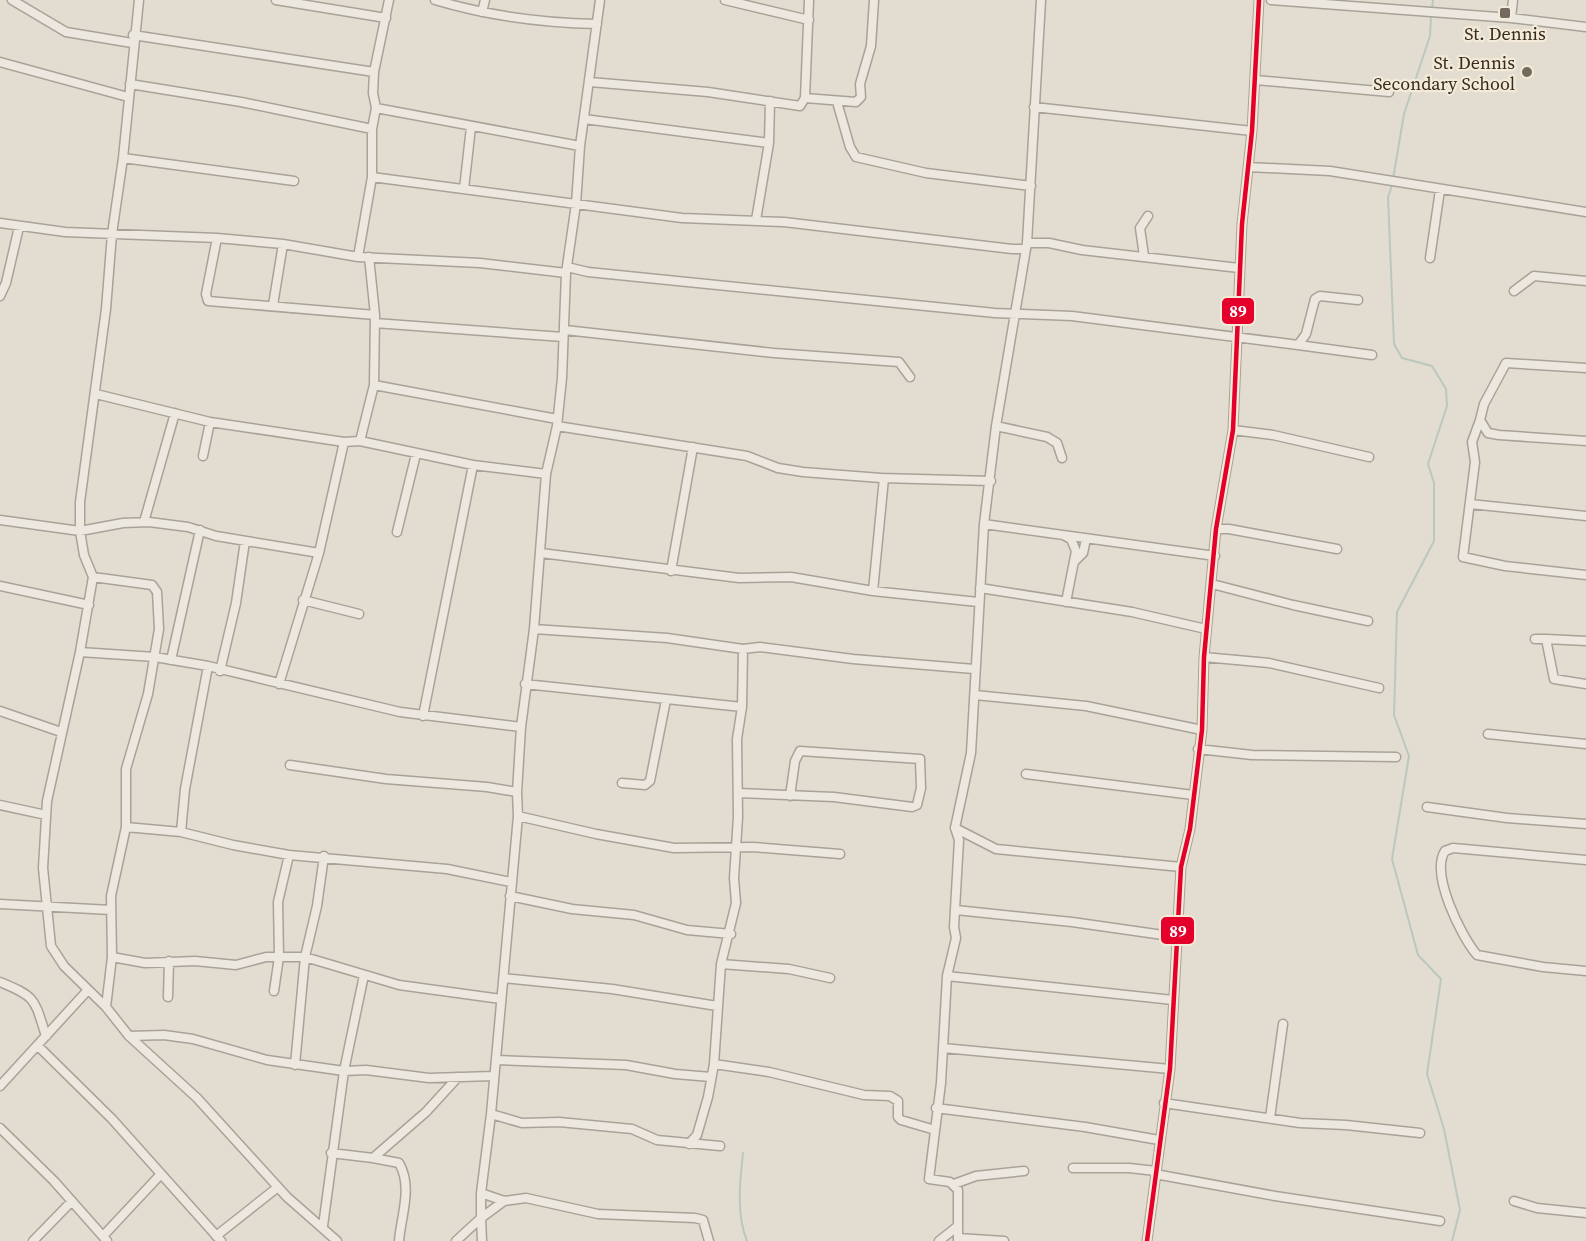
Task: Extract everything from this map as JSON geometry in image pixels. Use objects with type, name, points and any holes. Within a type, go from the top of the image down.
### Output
[{"type":"street","points":[[12,0],[66,32],[374,72]]},
{"type":"street","points":[[139,0],[96,393],[80,502],[80,531],[87,566],[93,577],[80,652],[61,732],[43,841],[45,907],[51,946],[57,957],[87,991],[106,1007],[129,1036],[197,1098],[278,1187],[337,1241]]},
{"type":"street","points":[[276,0],[386,18]]},
{"type":"street","points":[[358,257],[372,177],[372,129],[376,108],[373,93],[374,72],[389,0]]},
{"type":"street","points":[[435,0],[457,3],[482,12],[552,23],[597,24]]},
{"type":"street","points":[[482,12],[485,0]]},
{"type":"street","points":[[482,1241],[481,1193],[504,978],[518,816],[517,792],[525,684],[534,629],[546,474],[557,423],[562,378],[566,270],[600,0]]},
{"type":"street","points":[[725,0],[809,20]]},
{"type":"street","points":[[590,82],[708,92],[800,106],[805,98],[809,0]]},
{"type":"street","points":[[805,98],[856,102],[861,97],[860,84],[872,38],[874,0]]},
{"type":"street","points":[[1024,1171],[976,1176],[954,1184],[929,1179],[943,1048],[947,976],[956,938],[954,927],[958,840],[955,828],[971,753],[984,524],[996,426],[1027,246],[1041,0]]},
{"type":"street","points":[[1147,1241],[1170,1069],[1181,867],[1190,830],[1202,730],[1204,657],[1216,530],[1233,430],[1239,268],[1256,80],[1259,0]]},
{"type":"street","points":[[1271,0],[1511,18],[1586,27]]},
{"type":"street","points":[[1511,18],[1513,0]]},
{"type":"street","points":[[0,63],[128,97]]},
{"type":"street","points":[[1256,80],[1389,92]]},
{"type":"street","points":[[130,84],[232,100],[372,129]]},
{"type":"street","points":[[756,220],[769,142],[770,101]]},
{"type":"street","points":[[837,102],[850,147],[856,157],[926,174],[1032,186]]},
{"type":"street","points":[[1034,107],[1252,131]]},
{"type":"street","points":[[376,108],[580,146]]},
{"type":"street","points":[[584,119],[769,142]]},
{"type":"street","points":[[464,189],[471,127]]},
{"type":"street","points":[[123,158],[294,182]]},
{"type":"street","points":[[1248,167],[1330,171],[1586,212]]},
{"type":"street","points":[[372,177],[682,218],[756,220],[1012,249],[1049,243],[1082,250],[1239,268]]},
{"type":"street","points":[[1430,258],[1440,190]]},
{"type":"street","points":[[1144,256],[1140,228],[1148,216]]},
{"type":"street","points":[[0,223],[19,227],[112,234],[217,238],[283,244],[358,257],[566,270],[1016,315],[1072,316],[1372,355]]},
{"type":"street","points":[[0,296],[6,283],[19,227]]},
{"type":"street","points":[[217,238],[206,294],[208,300],[273,304],[375,319],[387,326],[564,333],[774,353],[899,362],[910,377]]},
{"type":"street","points":[[273,304],[283,244]]},
{"type":"street","points":[[360,441],[374,385],[375,319],[369,257]]},
{"type":"street","points":[[1514,291],[1532,276],[1586,281]]},
{"type":"street","points":[[1298,345],[1306,334],[1315,299],[1320,296],[1358,300]]},
{"type":"street","points":[[1586,368],[1506,363],[1484,404],[1472,442],[1475,462],[1462,555],[1464,558],[1505,566],[1586,575]]},
{"type":"street","points":[[374,385],[557,423],[747,456],[777,468],[884,478],[991,481]]},
{"type":"street","points":[[96,393],[210,422],[344,442],[360,441],[473,465],[546,474]]},
{"type":"street","points":[[144,522],[175,413]]},
{"type":"street","points":[[1480,420],[1488,433],[1586,441]]},
{"type":"street","points":[[203,456],[210,422]]},
{"type":"street","points":[[996,426],[1047,437],[1058,443],[1062,458]]},
{"type":"street","points":[[1233,430],[1273,435],[1369,457]]},
{"type":"street","points":[[279,684],[319,553],[344,442]]},
{"type":"street","points":[[671,571],[693,447]]},
{"type":"street","points":[[397,532],[416,454]]},
{"type":"street","points":[[423,716],[473,465]]},
{"type":"street","points":[[873,591],[874,556],[884,478]]},
{"type":"street","points":[[1470,504],[1586,516]]},
{"type":"street","points":[[0,520],[80,531],[95,527],[144,522],[200,530],[245,541],[319,553]]},
{"type":"street","points":[[984,524],[1215,556]]},
{"type":"street","points":[[1216,530],[1229,529],[1337,549]]},
{"type":"street","points":[[171,660],[200,530]]},
{"type":"street","points":[[1064,536],[1076,549],[1066,602]]},
{"type":"street","points":[[1074,562],[1083,553],[1086,539]]},
{"type":"street","points":[[220,671],[236,603],[245,541]]},
{"type":"street","points":[[541,553],[739,579],[791,577],[873,591],[978,603]]},
{"type":"street","points":[[93,577],[155,587],[159,619],[155,657],[143,712],[126,769],[126,827],[112,889],[112,957],[106,1007]]},
{"type":"street","points":[[1212,584],[1368,621]]},
{"type":"street","points":[[0,586],[89,605]]},
{"type":"street","points":[[980,588],[1132,612],[1206,629]]},
{"type":"street","points":[[303,600],[359,614]]},
{"type":"street","points":[[534,629],[667,638],[743,649],[760,647],[853,659],[975,669]]},
{"type":"street","points":[[1535,639],[1586,641]]},
{"type":"street","points":[[1546,639],[1552,677],[1560,681],[1586,684]]},
{"type":"street","points":[[689,1144],[698,1135],[714,1064],[722,964],[731,934],[736,903],[734,878],[737,847],[737,739],[742,707],[743,649]]},
{"type":"street","points":[[80,652],[155,657],[208,666],[220,671],[423,716],[521,727]]},
{"type":"street","points":[[1204,657],[1269,663],[1379,688]]},
{"type":"street","points":[[181,832],[185,789],[208,666]]},
{"type":"street","points":[[525,684],[742,707]]},
{"type":"street","points":[[975,695],[1086,706],[1202,730]]},
{"type":"street","points":[[622,783],[645,785],[650,781],[666,700]]},
{"type":"street","points":[[0,711],[61,732]]},
{"type":"street","points":[[1488,734],[1586,744]]},
{"type":"street","points":[[1198,749],[1252,755],[1396,757]]},
{"type":"street","points":[[738,793],[790,796],[858,799],[912,807],[917,806],[920,798],[920,759],[800,751],[795,761],[790,796]]},
{"type":"street","points":[[290,765],[386,779],[487,787],[517,792]]},
{"type":"street","points":[[1026,774],[1193,795]]},
{"type":"street","points":[[0,805],[46,814]]},
{"type":"street","points":[[1427,807],[1507,818],[1586,824]]},
{"type":"street","points":[[518,816],[664,847],[806,849],[840,854]]},
{"type":"street","points":[[126,827],[181,832],[233,845],[289,855],[324,856],[447,869],[511,882]]},
{"type":"street","points":[[955,828],[996,849],[1181,867]]},
{"type":"street","points":[[1586,860],[1453,848],[1445,851],[1440,864],[1443,884],[1452,910],[1468,944],[1477,955],[1543,967],[1586,971]]},
{"type":"street","points":[[274,991],[279,957],[278,902],[289,855]]},
{"type":"street","points":[[295,1065],[305,957],[317,906],[324,856]]},
{"type":"street","points":[[510,896],[572,909],[634,915],[687,930],[731,934]]},
{"type":"street","points":[[0,903],[111,910]]},
{"type":"street","points":[[956,910],[1072,922],[1176,938]]},
{"type":"street","points":[[112,957],[145,963],[169,961],[236,965],[279,957],[305,957],[399,985],[501,999]]},
{"type":"street","points":[[168,997],[169,961]]},
{"type":"street","points":[[722,964],[789,969],[830,978]]},
{"type":"street","points":[[323,1226],[331,1153],[344,1071],[364,975]]},
{"type":"street","points":[[947,976],[1173,1000]]},
{"type":"street","points":[[504,978],[612,989],[717,1006]]},
{"type":"street","points":[[0,982],[28,994],[35,1003],[46,1036]]},
{"type":"street","points":[[0,1086],[87,991]]},
{"type":"street","points":[[1270,1118],[1283,1024]]},
{"type":"street","points":[[129,1036],[164,1035],[295,1065],[344,1071],[366,1070],[429,1078],[493,1076]]},
{"type":"street","points":[[38,1046],[112,1119],[219,1238],[278,1187]]},
{"type":"street","points":[[943,1048],[1170,1069]]},
{"type":"street","points":[[496,1060],[626,1065],[675,1074],[711,1077]]},
{"type":"street","points":[[714,1064],[769,1072],[864,1095],[897,1098],[898,1117],[901,1120],[935,1130]]},
{"type":"street","points":[[373,1158],[426,1112],[458,1077]]},
{"type":"street","points":[[1164,1102],[1300,1123],[1420,1133]]},
{"type":"street","points":[[936,1108],[1085,1127],[1159,1140]]},
{"type":"street","points":[[491,1114],[522,1123],[559,1122],[632,1129],[657,1140],[720,1146]]},
{"type":"street","points":[[0,1128],[106,1238],[161,1174]]},
{"type":"street","points":[[331,1153],[399,1163],[403,1171],[405,1211],[399,1241]]},
{"type":"street","points":[[1073,1168],[1129,1168],[1275,1196],[1440,1221]]},
{"type":"street","points":[[954,1184],[959,1200],[958,1240],[1004,1241]]},
{"type":"street","points":[[481,1193],[504,1201],[526,1198],[598,1214],[695,1218],[703,1220],[709,1241]]},
{"type":"street","points":[[33,1241],[72,1201]]},
{"type":"street","points":[[456,1241],[504,1201]]},
{"type":"street","points":[[1514,1201],[1537,1208],[1586,1213]]},
{"type":"street","points":[[939,1241],[958,1226]]},
{"type":"waterway","points":[[1432,10],[1433,0]]},
{"type":"waterway","points":[[1393,179],[1404,114],[1430,36],[1431,16]]},
{"type":"waterway","points":[[1392,185],[1388,197],[1394,344],[1402,358],[1432,366],[1446,389],[1447,406],[1428,464],[1434,483],[1434,541],[1397,612],[1394,715],[1409,756],[1392,859],[1418,955],[1441,979],[1427,1074],[1444,1129],[1460,1210],[1452,1241]]},
{"type":"waterway","points":[[743,1153],[740,1209],[747,1241]]},
{"type":"transit line","name":"89","points":[[1147,1241],[1170,1069],[1181,867],[1190,829],[1202,730],[1204,657],[1216,529],[1233,430],[1242,224],[1252,131],[1259,0]]},
{"type":"place","name":"St. Dennis","points":[[1505,13]]},
{"type":"place","name":"St. Dennis Secondary School","points":[[1527,72]]}]
